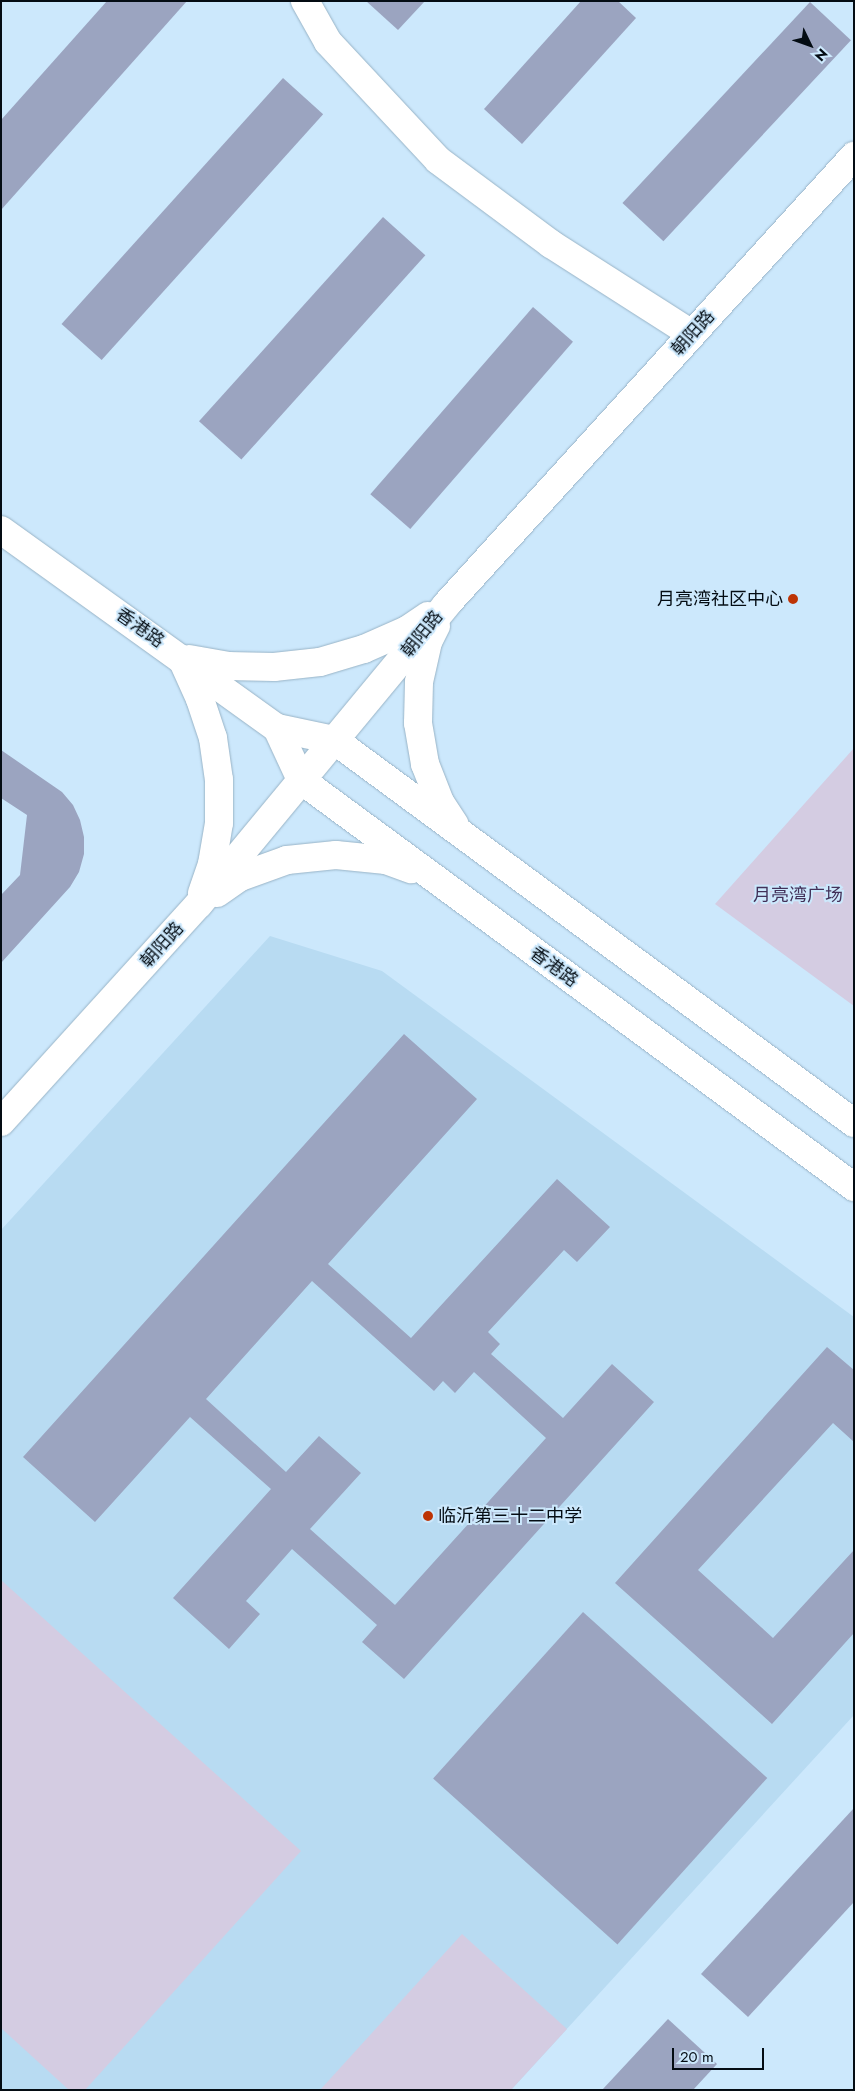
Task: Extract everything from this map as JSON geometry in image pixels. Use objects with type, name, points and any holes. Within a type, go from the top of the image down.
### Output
[{"type":"main road","points":[[304,1],[328,42],[438,160],[551,244],[692,334]]},
{"type":"main road","name":"朝阳路","points":[[1,1122],[199,904],[446,605],[854,156]]},
{"type":"main road","name":"香港路","points":[[1,530],[182,658],[277,728],[334,740],[462,837],[854,1123]]},
{"type":"main road","points":[[182,658],[227,666],[274,667],[320,662],[364,649],[407,630],[446,605]]},
{"type":"main road","points":[[446,605],[428,642],[419,682],[418,724],[425,764],[440,802],[462,837]]},
{"type":"main road","points":[[182,658],[200,698],[213,738],[219,780],[219,823],[212,864],[199,904]]},
{"type":"main road","name":"香港路","points":[[277,728],[301,780],[854,1187]]},
{"type":"main road","points":[[199,904],[240,877],[287,860],[336,854],[386,860],[432,877]]},
{"type":"shaded area","name":"临沂第三十二中学","points":[[270,936],[382,971],[854,1317],[854,1715],[511,2090],[1,2090],[1,1230]]},
{"type":"green space","name":"月亮湾广场","points":[[854,748],[854,1006],[715,904]]},
{"type":"green space","points":[[1,1580],[301,1851],[85,2090],[69,2090],[1,2028]]},
{"type":"green space","points":[[462,1934],[567,2029],[511,2090],[320,2090]]},
{"type":"building","points":[[107,1],[187,1],[1,210],[1,120]]},
{"type":"building","points":[[366,1],[425,1],[398,30]]},
{"type":"building","points":[[581,1],[618,1],[636,18],[522,144],[484,109]]},
{"type":"building","points":[[810,2],[851,40],[663,241],[622,203]]},
{"type":"building","points":[[283,78],[323,114],[102,360],[62,324]]},
{"type":"building","points":[[383,217],[425,255],[241,460],[199,421]]},
{"type":"building","points":[[533,307],[573,342],[410,529],[370,494]]},
{"type":"building","points":[[1,750],[62,792],[73,805],[80,820],[84,837],[84,854],[79,872],[70,887],[1,963],[1,895],[20,875],[27,815],[1,798]]},
{"type":"building","points":[[404,1034],[477,1099],[328,1264],[411,1338],[557,1179],[610,1227],[577,1262],[564,1250],[488,1332],[500,1344],[491,1354],[563,1418],[612,1364],[654,1402],[404,1679],[362,1642],[377,1625],[292,1549],[246,1601],[260,1614],[229,1649],[173,1598],[271,1489],[190,1417],[95,1522],[23,1457]],"holes":[[[312,1281],[434,1391],[443,1381],[455,1393],[474,1372],[546,1438],[395,1605],[310,1529],[361,1473],[319,1436],[286,1472],[206,1399]]]},
{"type":"building","points":[[827,1347],[854,1370],[854,1442],[833,1423],[698,1570],[773,1638],[854,1550],[854,1633],[772,1724],[615,1583]]},
{"type":"building","points":[[583,1612],[767,1778],[617,1944],[433,1778]]},
{"type":"building","points":[[854,1808],[854,1902],[748,2017],[701,1974]]},
{"type":"building","points":[[668,2019],[717,2064],[693,2090],[602,2090]]},
{"type":"place","name":"月亮湾社区中心","points":[[793,599]]},
{"type":"place","name":"临沂第三十二中学","points":[[428,1516]]}]
